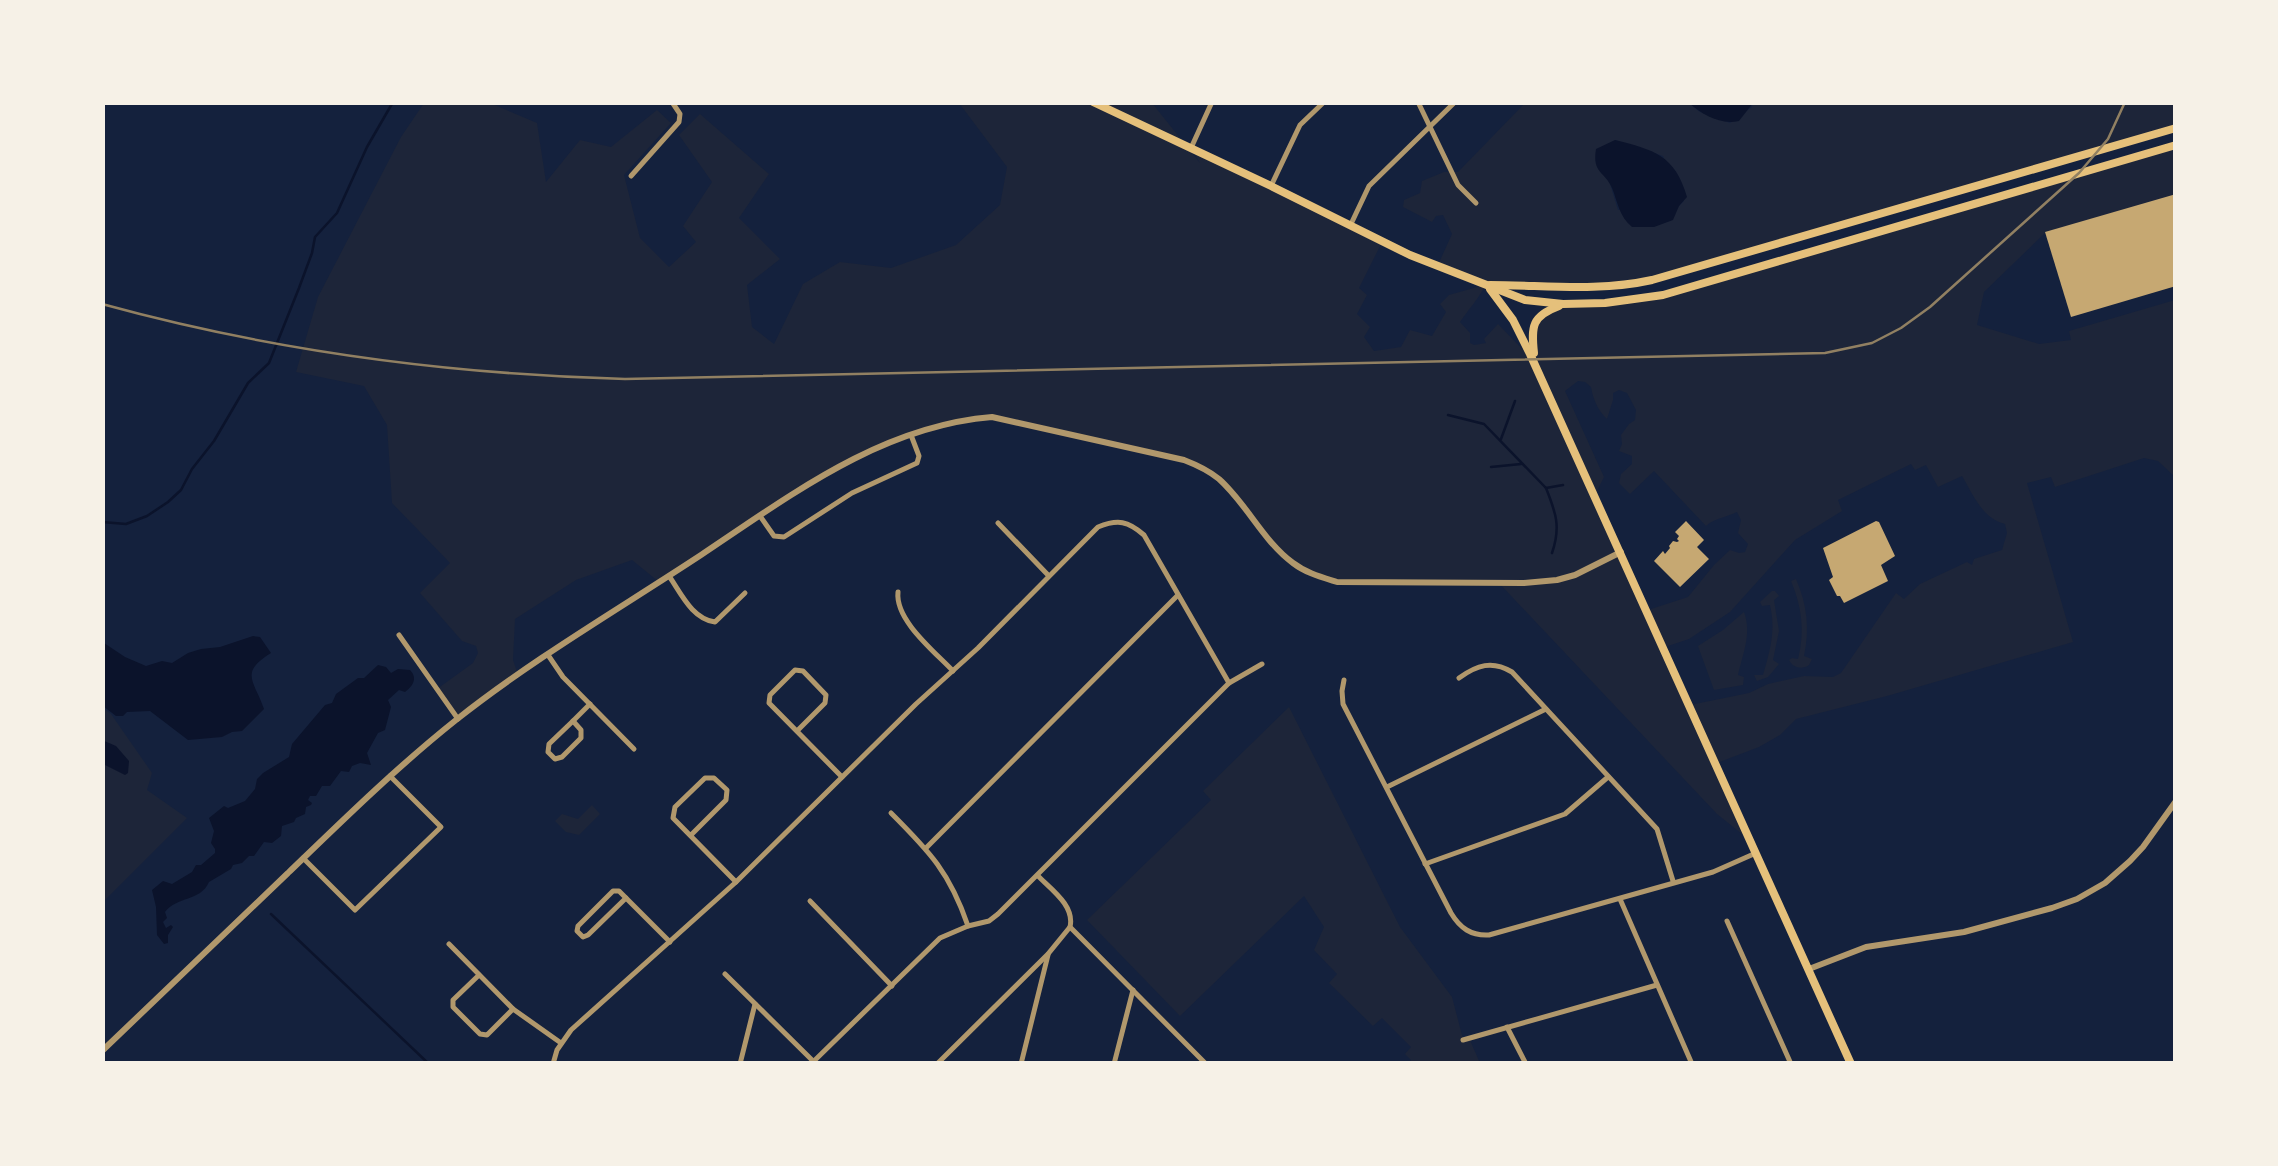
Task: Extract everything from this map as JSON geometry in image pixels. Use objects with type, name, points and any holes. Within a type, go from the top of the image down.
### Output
[{"type":"main road","points":[[1093,102],[1424,261],[1526,300],[1563,304],[1619,302],[1663,295],[2176,145]]},
{"type":"main road","points":[[1486,285],[1574,288],[1639,283],[2176,128]]},
{"type":"main road","points":[[1486,285],[1508,312],[1534,362],[1851,1064]]},
{"type":"main road","points":[[1534,362],[1535,322],[1563,304]]},
{"type":"street","points":[[631,176],[679,122],[680,114],[672,102]]},
{"type":"street","points":[[1191,148],[1212,102]]},
{"type":"street","points":[[1271,186],[1300,126],[1324,102]]},
{"type":"street","points":[[1418,102],[1458,184],[1476,204]]},
{"type":"street","points":[[1350,226],[1369,186],[1455,102]]},
{"type":"street","points":[[102,1051],[390,776],[458,718],[822,474],[911,435],[968,419],[992,417],[1184,460],[1220,480],[1291,562],[1308,573],[1336,582],[1557,580],[1621,552]]},
{"type":"street","points":[[760,516],[774,536],[784,537],[852,493],[917,463],[919,456],[911,435]]},
{"type":"street","points":[[553,1064],[561,1043],[590,1012],[736,882],[1098,527],[1115,520],[1131,523],[1144,535],[1228,684]]},
{"type":"street","points":[[998,524],[1048,575]]},
{"type":"street","points":[[668,576],[706,621],[715,622],[745,593]]},
{"type":"street","points":[[898,592],[897,604],[904,618],[953,671]]},
{"type":"street","points":[[926,848],[1178,595]]},
{"type":"street","points":[[399,635],[458,718]]},
{"type":"street","points":[[548,655],[563,677],[634,750]]},
{"type":"street","points":[[725,974],[814,1063],[940,938],[998,914],[1228,684],[1262,664]]},
{"type":"street","points":[[1458,678],[1483,664],[1512,672],[1657,829],[1674,882]]},
{"type":"street","points":[[797,730],[825,703],[826,695],[802,671],[795,670],[770,695],[769,702],[842,777]]},
{"type":"street","points":[[1344,680],[1344,704],[1457,923],[1468,932],[1481,936],[1620,898],[1713,872],[1756,852]]},
{"type":"street","points":[[572,721],[581,730],[581,738],[555,759],[548,752],[549,744],[572,721],[590,704]]},
{"type":"street","points":[[1387,787],[1546,709]]},
{"type":"street","points":[[303,858],[355,910],[442,827],[390,776]]},
{"type":"street","points":[[1425,864],[1565,814],[1608,776]]},
{"type":"street","points":[[690,835],[726,800],[727,790],[714,778],[705,778],[675,807],[673,818],[736,882]]},
{"type":"street","points":[[1809,969],[1866,946],[1951,935],[2070,902],[2105,882],[2130,861],[2176,801]]},
{"type":"street","points":[[890,813],[926,848],[951,883],[968,926]]},
{"type":"street","points":[[937,1064],[1048,954],[1070,927],[1070,912],[1038,876]]},
{"type":"street","points":[[626,898],[588,936],[577,931],[613,891],[619,891],[626,898],[670,942]]},
{"type":"street","points":[[1620,898],[1692,1064]]},
{"type":"street","points":[[810,901],[892,986]]},
{"type":"street","points":[[1728,921],[1791,1064]]},
{"type":"street","points":[[1070,927],[1206,1064]]},
{"type":"street","points":[[449,944],[513,1009],[561,1043]]},
{"type":"street","points":[[1021,1064],[1048,954]]},
{"type":"street","points":[[479,975],[453,1000],[453,1007],[480,1034],[487,1035],[513,1009]]},
{"type":"street","points":[[1463,1040],[1657,985]]},
{"type":"street","points":[[1114,1064],[1132,990]]},
{"type":"street","points":[[740,1064],[755,1004]]},
{"type":"street","points":[[1507,1028],[1526,1064]]},
{"type":"shaded area","points":[[1753,102],[2175,103],[2175,128],[1625,285],[1486,285],[1460,322],[1474,345],[1486,343],[1484,339],[1498,324],[1534,361],[1535,322],[1563,304],[1634,300],[2175,145],[2175,194],[2045,233],[1984,292],[1977,325],[2039,344],[2071,340],[2069,331],[2175,300],[2175,477],[2158,461],[2144,458],[2055,487],[2051,477],[2027,483],[2073,642],[1796,719],[1780,735],[1759,747],[1717,763],[1752,842],[1717,814],[1498,582],[1337,582],[1291,562],[1220,480],[1184,460],[992,417],[911,435],[822,474],[659,582],[632,560],[576,580],[515,619],[513,660],[518,675],[458,719],[437,689],[473,663],[478,653],[476,646],[462,641],[420,593],[450,563],[392,503],[387,425],[364,386],[296,372],[318,297],[401,137],[424,103],[490,103],[537,123],[546,182],[580,140],[611,147],[657,110],[671,123],[624,175],[640,238],[669,267],[696,242],[683,226],[712,182],[679,135],[700,114],[769,174],[739,218],[780,259],[747,285],[752,327],[774,344],[803,284],[840,262],[891,268],[956,245],[1000,205],[1007,167],[959,103],[1152,103],[1200,163],[1191,148],[1382,242],[1359,288],[1367,295],[1357,314],[1370,327],[1364,337],[1374,351],[1401,347],[1410,330],[1432,336],[1446,312],[1440,304],[1449,295],[1484,285],[1437,267],[1452,234],[1443,215],[1432,222],[1403,207],[1404,200],[1420,193],[1422,181],[1444,172],[1458,172],[1525,103],[1689,103],[1700,112],[1730,123],[1752,107]],"holes":[[[1615,140],[1663,156],[1684,201],[1679,206],[1618,210],[1610,184]],[[1578,381],[1585,382],[1607,419],[1613,393],[1627,393],[1636,410],[1635,420],[1621,435],[1619,451],[1632,456],[1632,464],[1621,474],[1619,483],[1630,494],[1654,471],[1706,526],[1737,512],[1741,520],[1738,533],[1748,544],[1745,552],[1730,550],[1688,597],[1648,610],[1595,495],[1604,477],[1565,391]],[[1911,464],[1915,470],[1926,465],[1938,487],[1962,476],[1979,505],[1990,517],[2005,524],[2007,533],[2002,550],[1920,584],[1904,599],[1896,593],[1841,673],[1833,677],[1804,676],[1690,705],[1665,647],[1689,639],[1730,612],[1795,540],[1842,511],[1838,500]]]},
{"type":"shaded area","points":[[1689,103],[1753,103],[1739,121],[1725,122]]},
{"type":"shaded area","points":[[1615,140],[1652,151],[1676,172],[1687,197],[1673,220],[1654,227],[1632,227],[1624,218],[1596,163],[1596,149]]},
{"type":"shaded area","points":[[1796,579],[1806,617],[1804,656],[1812,659],[1801,668],[1789,660],[1798,659],[1802,629],[1791,581]]},
{"type":"shaded area","points":[[1772,591],[1779,596],[1774,600],[1779,631],[1773,660],[1779,664],[1768,677],[1757,681],[1754,675],[1763,675],[1772,632],[1770,605],[1762,606],[1760,602]]},
{"type":"shaded area","points":[[1744,612],[1747,636],[1738,675],[1744,677],[1743,685],[1714,690],[1698,646]]},
{"type":"shaded area","points":[[103,635],[104,643],[146,666],[162,661],[172,663],[201,649],[260,637],[271,653],[255,666],[252,678],[264,709],[242,731],[188,740],[150,711],[116,716],[103,706]]},
{"type":"shaded area","points":[[378,665],[391,673],[410,670],[414,679],[405,692],[399,690],[388,700],[391,707],[385,730],[378,733],[367,753],[371,765],[360,763],[349,772],[341,771],[330,786],[322,786],[316,796],[310,796],[308,800],[312,803],[305,814],[282,826],[281,836],[272,843],[264,842],[254,856],[233,865],[200,893],[170,907],[163,922],[166,928],[173,927],[168,943],[164,944],[157,935],[152,890],[163,881],[172,884],[215,853],[209,818],[224,806],[245,801],[263,773],[289,757],[292,744],[325,705]]},
{"type":"shaded area","points":[[1289,707],[1400,927],[1452,997],[1463,1039],[1469,1038],[1480,1063],[1409,1063],[1411,1060],[1405,1054],[1411,1047],[1382,1018],[1373,1026],[1329,983],[1337,974],[1314,950],[1324,927],[1304,896],[1180,1016],[1087,920],[1211,800],[1203,791]]},
{"type":"shaded area","points":[[103,708],[152,773],[147,790],[187,818],[103,902]]},
{"type":"shaded area","points":[[102,740],[116,746],[129,761],[128,773],[103,764]]},
{"type":"shaded area","points":[[592,805],[600,814],[579,835],[566,832],[555,821],[562,814],[578,819]]},
{"type":"building","points":[[2176,194],[2176,286],[2071,317],[2045,232]]},
{"type":"building","points":[[1686,521],[1704,540],[1697,547],[1709,559],[1680,587],[1654,561],[1663,551],[1665,554],[1673,541],[1679,541],[1675,532]]},
{"type":"building","points":[[1876,521],[1895,556],[1881,565],[1888,581],[1844,603],[1829,580],[1833,577],[1823,548]]},
{"type":"waterway","points":[[102,522],[126,524],[147,516],[181,490],[248,383],[269,363],[315,237],[337,213],[393,102]]},
{"type":"waterway","points":[[1501,439],[1515,401]]},
{"type":"waterway","points":[[1448,415],[1484,424],[1546,488],[1563,485]]},
{"type":"waterway","points":[[1491,467],[1521,464]]},
{"type":"waterway","points":[[1546,488],[1556,520],[1552,553]]},
{"type":"waterway","points":[[271,914],[429,1064]]},
{"type":"railway","points":[[102,304],[231,335],[361,357],[493,372],[625,379],[1825,353],[1872,343],[1930,307],[2079,173],[2108,139],[2125,102]]}]
